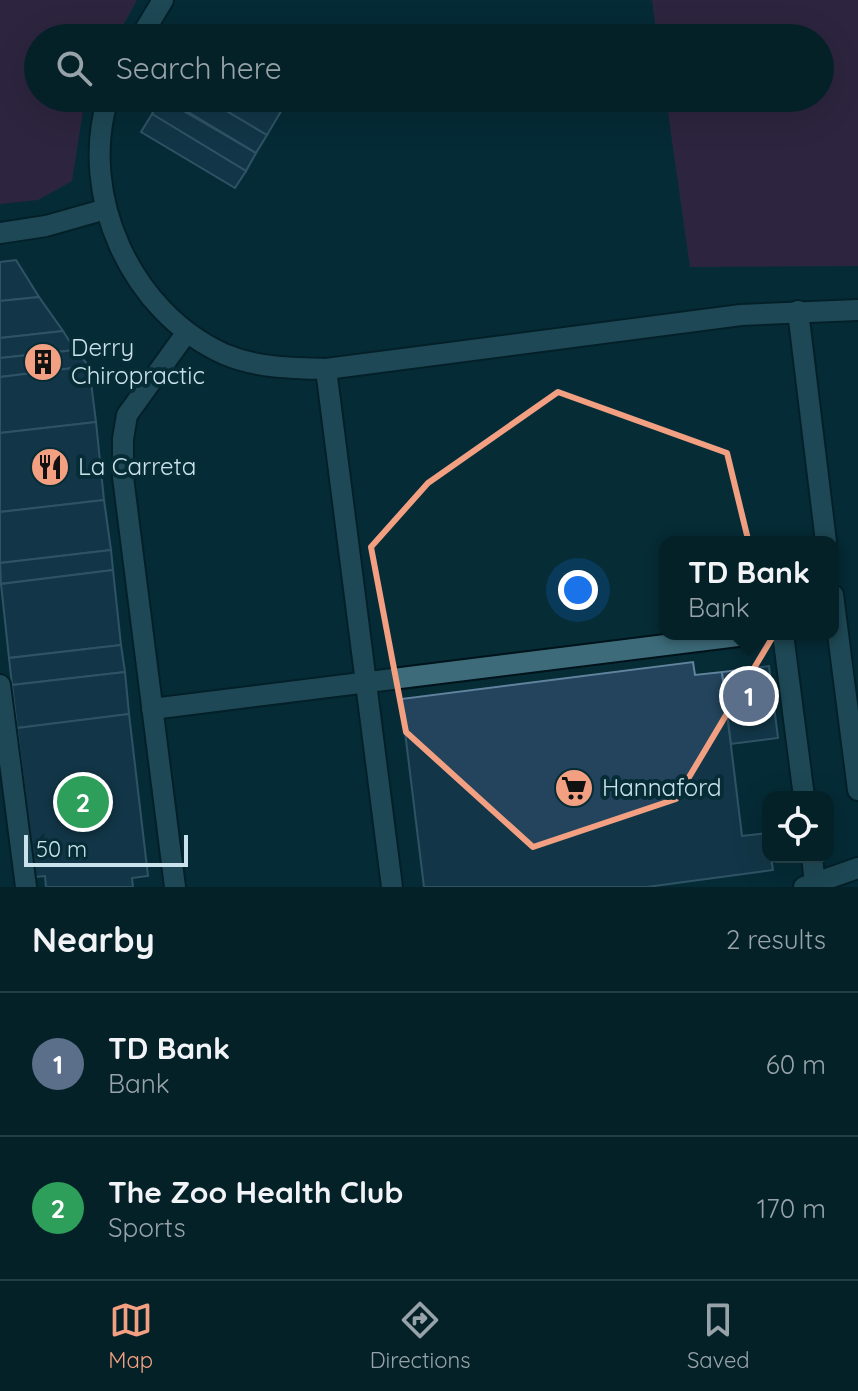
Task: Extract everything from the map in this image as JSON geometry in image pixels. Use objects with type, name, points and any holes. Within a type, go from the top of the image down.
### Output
[{"type":"lane","points":[[148,24],[163,0]]},
{"type":"lane","points":[[105,112],[99,135],[106,209],[111,229],[142,284],[187,332],[207,345],[251,363],[276,368],[326,369],[741,315],[858,310]]},
{"type":"lane","points":[[0,233],[46,226],[106,209]]},
{"type":"lane","points":[[798,311],[825,536]]},
{"type":"lane","points":[[175,887],[123,477],[123,439],[127,415],[187,332]]},
{"type":"lane","points":[[326,369],[392,887]]},
{"type":"lane","points":[[152,709],[706,640]]},
{"type":"lane","points":[[784,640],[803,791]]},
{"type":"lane","points":[[837,640],[858,790]]},
{"type":"lane","points":[[0,685],[26,887]]},
{"type":"lane","points":[[812,863],[810,885],[858,868]]},
{"type":"highlighted area","points":[[558,392],[727,453],[772,638],[676,799],[533,847],[406,732],[371,547],[428,483]]},
{"type":"shaded area","points":[[0,0],[137,0],[124,24],[24,24],[24,112],[83,112],[72,181],[38,200],[0,204]]},
{"type":"shaded area","points":[[652,0],[858,0],[858,266],[690,267],[668,112],[834,112],[834,24],[655,24]]},
{"type":"building","points":[[185,112],[256,153],[246,171],[152,114]]},
{"type":"building","points":[[188,112],[228,112],[267,135],[256,153]]},
{"type":"building","points":[[228,112],[281,112],[267,135]]},
{"type":"building","points":[[152,114],[246,171],[235,188],[141,132]]},
{"type":"building","points":[[16,260],[39,297],[0,301],[0,262]]},
{"type":"building","points":[[39,297],[63,331],[0,338],[0,301]]},
{"type":"building","points":[[63,331],[75,350],[0,358],[0,338]]},
{"type":"building","name":"Derry Chiropractic","points":[[75,350],[89,366],[0,377],[0,358]]},
{"type":"building","points":[[89,366],[96,422],[0,433],[0,377]]},
{"type":"building","name":"La Carreta","points":[[96,422],[104,500],[0,512],[0,433]]},
{"type":"building","points":[[104,500],[111,550],[0,563],[0,512]]},
{"type":"building","points":[[111,550],[113,570],[1,584],[0,563]]},
{"type":"building","points":[[113,570],[121,645],[9,658],[1,584]]},
{"type":"building","points":[[121,645],[125,672],[12,685],[9,658]]},
{"type":"building","name":"Hannaford","points":[[693,662],[695,675],[722,672],[742,836],[762,834],[762,863],[772,863],[773,870],[647,887],[424,887],[401,699]]},
{"type":"building","points":[[769,666],[778,738],[731,744],[722,672]]},
{"type":"building","points":[[125,672],[129,714],[17,728],[12,685]]},
{"type":"building","points":[[129,714],[148,876],[132,878],[133,887],[46,887],[45,876],[35,877],[17,728]]},
{"type":"place","name":"Derry Chiropractic","points":[[43,362]]},
{"type":"place","name":"La Carreta","points":[[50,467]]},
{"type":"place","name":"TD Bank","points":[[749,696]]},
{"type":"place","name":"Hannaford","points":[[574,788]]},
{"type":"place","name":"The Zoo Health Club","points":[[83,802]]}]
